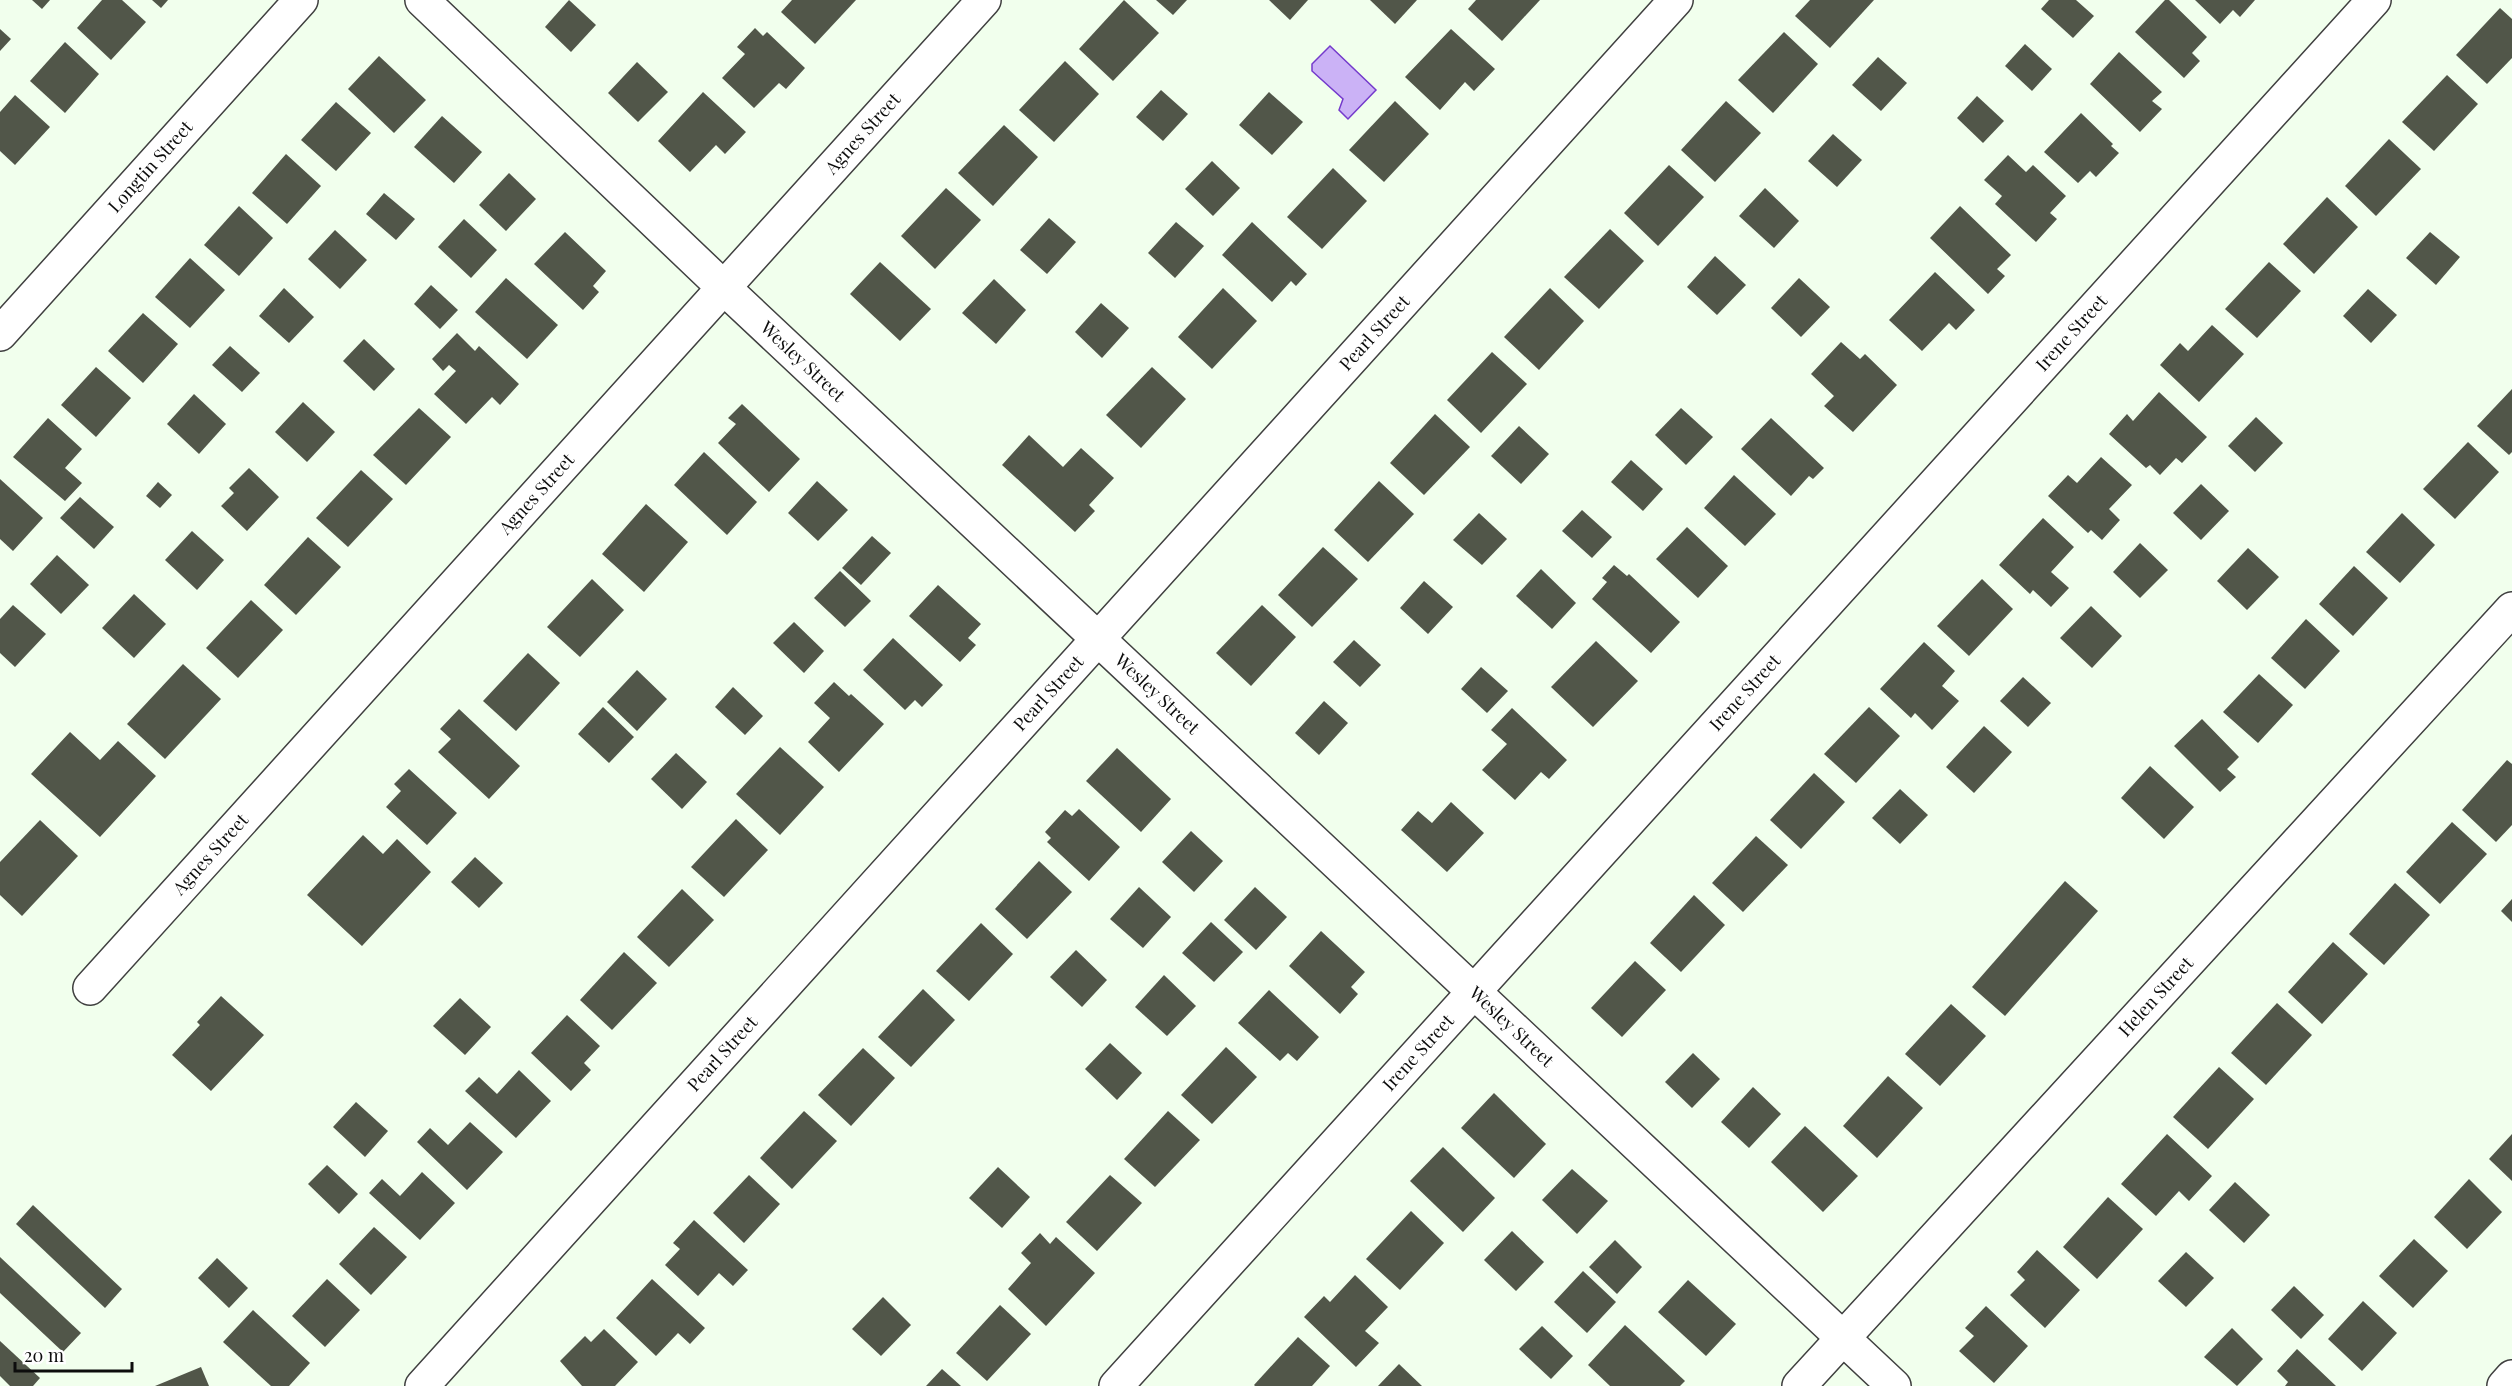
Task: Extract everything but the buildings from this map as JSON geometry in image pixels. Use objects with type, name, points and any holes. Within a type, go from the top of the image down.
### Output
[{"type":"street","name":"Longtin Street","points":[[0,334],[301,0]]},
{"type":"street","name":"Wesley Street","points":[[422,0],[723,287],[1894,1386]]},
{"type":"street","name":"Agnes Street","points":[[90,988],[984,0]]},
{"type":"street","name":"Pearl Street","points":[[422,1386],[1676,0]]},
{"type":"street","name":"Irene Street","points":[[1116,1386],[2374,0]]},
{"type":"street","name":"Helen Street","points":[[1799,1386],[2512,609]]},
{"type":"street","points":[[2504,1386],[2512,1377]]},
{"type":"shaded area","points":[[1330,46],[1376,90],[1348,119],[1339,110],[1343,99],[1312,71],[1312,64]]}]
